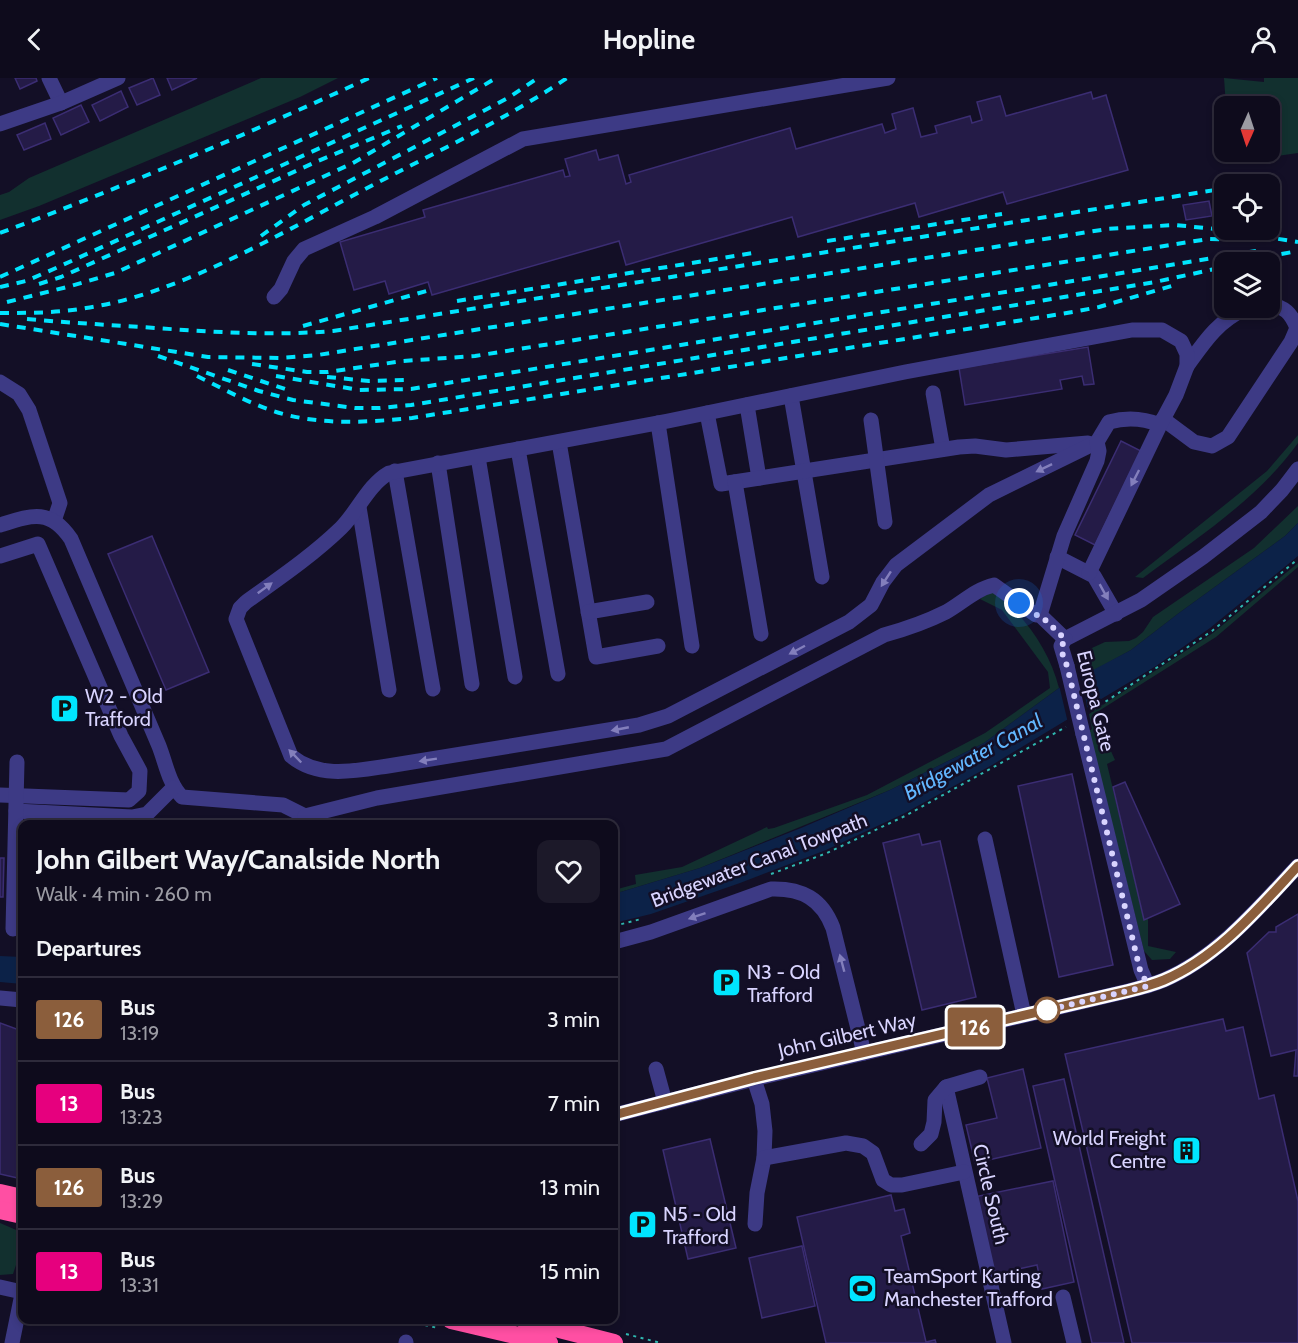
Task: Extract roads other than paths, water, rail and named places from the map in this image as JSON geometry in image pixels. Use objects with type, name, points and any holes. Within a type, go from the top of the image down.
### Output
[{"type":"highway","points":[[0,1193],[18,1197]]},
{"type":"highway","points":[[0,1210],[18,1214]]},
{"type":"highway","points":[[467,1324],[549,1343]]},
{"type":"highway","points":[[540,1324],[614,1343]]},
{"type":"street","points":[[49,78],[60,103]]},
{"type":"street","points":[[0,124],[60,103],[118,78]]},
{"type":"street","points":[[274,297],[281,290],[294,261],[304,249],[375,217],[523,139],[888,78]]},
{"type":"street","points":[[1187,366],[1187,354],[1180,341],[1162,330],[1132,330],[905,372],[658,423],[609,439],[559,442],[395,471],[381,478],[339,529],[313,552],[246,602],[240,608],[236,619],[291,756],[304,765],[320,771],[349,772],[639,725],[668,716],[849,622],[871,605],[883,582],[896,565],[989,495],[1097,442],[1109,422],[1134,419],[1161,422],[1194,442],[1212,446],[1228,438],[1291,342],[1297,328],[1292,314],[1280,307]]},
{"type":"street","points":[[1089,573],[1176,395],[1187,366],[1213,330],[1227,318]]},
{"type":"street","points":[[0,382],[19,394],[29,410],[60,503],[54,520]]},
{"type":"street","points":[[933,393],[943,449]]},
{"type":"street","points":[[791,396],[822,577]]},
{"type":"street","points":[[747,405],[759,478]]},
{"type":"street","points":[[707,413],[721,484],[943,449],[975,446],[1006,450],[1097,442]]},
{"type":"street","points":[[871,420],[885,522]]},
{"type":"street","points":[[658,423],[693,646]]},
{"type":"street","points":[[559,442],[596,657],[658,646]]},
{"type":"street","points":[[1040,615],[1064,536],[1097,461],[1099,451],[1097,442]]},
{"type":"street","points":[[518,449],[558,674]]},
{"type":"street","points":[[478,457],[515,678]]},
{"type":"street","points":[[438,463],[472,684]]},
{"type":"street","name":"Europa Gate","points":[[1148,986],[1140,970],[1061,646],[1065,639],[1142,600],[1239,531],[1282,490],[1298,470]]},
{"type":"street","points":[[395,471],[433,689]]},
{"type":"street","points":[[735,482],[761,634]]},
{"type":"street","points":[[359,507],[388,690]]},
{"type":"street","points":[[0,525],[29,516],[42,516],[54,520],[71,539],[159,746],[173,788],[182,797],[283,805],[308,820]]},
{"type":"street","points":[[0,556],[38,544],[122,736],[140,771],[139,791],[129,800],[16,804]]},
{"type":"street","points":[[1058,557],[1089,573],[1098,582],[1116,614]]},
{"type":"street","points":[[313,820],[377,798],[666,749],[884,635],[917,626],[947,612],[982,588],[994,585],[1036,615],[1040,615],[1065,639]]},
{"type":"street","points":[[588,612],[647,602]]},
{"type":"street","points":[[134,759],[159,746]]},
{"type":"street","points":[[13,929],[17,762]]},
{"type":"street","points":[[0,795],[16,804],[151,820],[173,788]]},
{"type":"street","points":[[985,839],[1024,1015]]},
{"type":"street","name":"John Gilbert Way","points":[[618,1114],[754,1078],[1148,986],[1184,970],[1210,952],[1240,927],[1298,866]]},
{"type":"street","points":[[618,941],[651,932],[771,890],[796,891],[807,896],[828,914],[864,1053]]},
{"type":"street","points":[[0,998],[18,1000]]},
{"type":"street","points":[[656,1069],[664,1102]]},
{"type":"street","points":[[921,1144],[931,1134],[935,1100],[946,1087],[980,1077]]},
{"type":"street","points":[[754,1078],[762,1104],[765,1131],[764,1158],[757,1193],[755,1224]]},
{"type":"street","name":"Circle South","points":[[946,1087],[1004,1343]]},
{"type":"street","points":[[764,1158],[846,1143],[863,1146],[873,1154],[883,1180],[891,1185],[902,1185],[964,1172]]},
{"type":"street","points":[[0,1287],[18,1292]]},
{"type":"street","points":[[1063,1297],[1074,1343]]},
{"type":"street","points":[[12,1343],[18,1313]]},
{"type":"water","name":"Bridgewater Canal","points":[[1298,523],[1298,556],[1210,628],[1156,666],[992,765],[903,814],[826,850],[651,914],[618,922],[618,893],[700,868],[801,828],[890,790],[984,743],[1059,688],[1131,650],[1285,536]]},
{"type":"water","points":[[0,956],[18,957],[18,984],[0,982]]},
{"type":"railway","points":[[0,233],[186,159],[369,78]]},
{"type":"railway","points":[[0,277],[437,78]]},
{"type":"railway","points":[[0,287],[26,281],[56,268],[474,78]]},
{"type":"railway","points":[[7,302],[115,273],[353,163],[496,78]]},
{"type":"railway","points":[[261,236],[304,205],[508,98],[538,78]]},
{"type":"railway","points":[[0,313],[54,312],[86,308],[122,301],[196,275],[269,240],[472,134],[567,78]]},
{"type":"railway","points":[[39,284],[61,277],[318,161],[402,126]]},
{"type":"railway","points":[[27,319],[221,332],[333,331],[1214,190]]},
{"type":"railway","points":[[827,241],[1002,214]]},
{"type":"railway","points":[[0,324],[208,357],[281,358],[318,355],[1107,229],[1175,225],[1298,242]]},
{"type":"railway","points":[[252,364],[307,372],[328,372],[403,361],[475,356],[1214,239]]},
{"type":"railway","points":[[276,376],[359,390],[411,389],[1256,251]]},
{"type":"railway","points":[[1280,254],[1298,251]]},
{"type":"railway","points":[[457,301],[753,253]]},
{"type":"railway","points":[[158,356],[259,391],[293,400],[355,408],[380,408],[411,405],[1155,282],[1214,269]]},
{"type":"railway","points":[[197,376],[264,408],[287,415],[349,422],[381,421],[412,418],[1073,312],[1099,307],[1175,285]]},
{"type":"railway","points":[[303,326],[430,290]]},
{"type":"railway","points":[[228,370],[285,389]]},
{"type":"railway","points":[[327,377],[369,381],[407,380]]},
{"type":"place","name":"W2 - Old Trafford","points":[[64,708]]},
{"type":"place","name":"N3 - Old Trafford","points":[[726,983]]},
{"type":"place","name":"World Freight Centre","points":[[1187,1150]]},
{"type":"place","name":"N5 - Old Trafford","points":[[642,1225]]},
{"type":"place","name":"TeamSport Karting Manchester Trafford","points":[[863,1288]]}]
